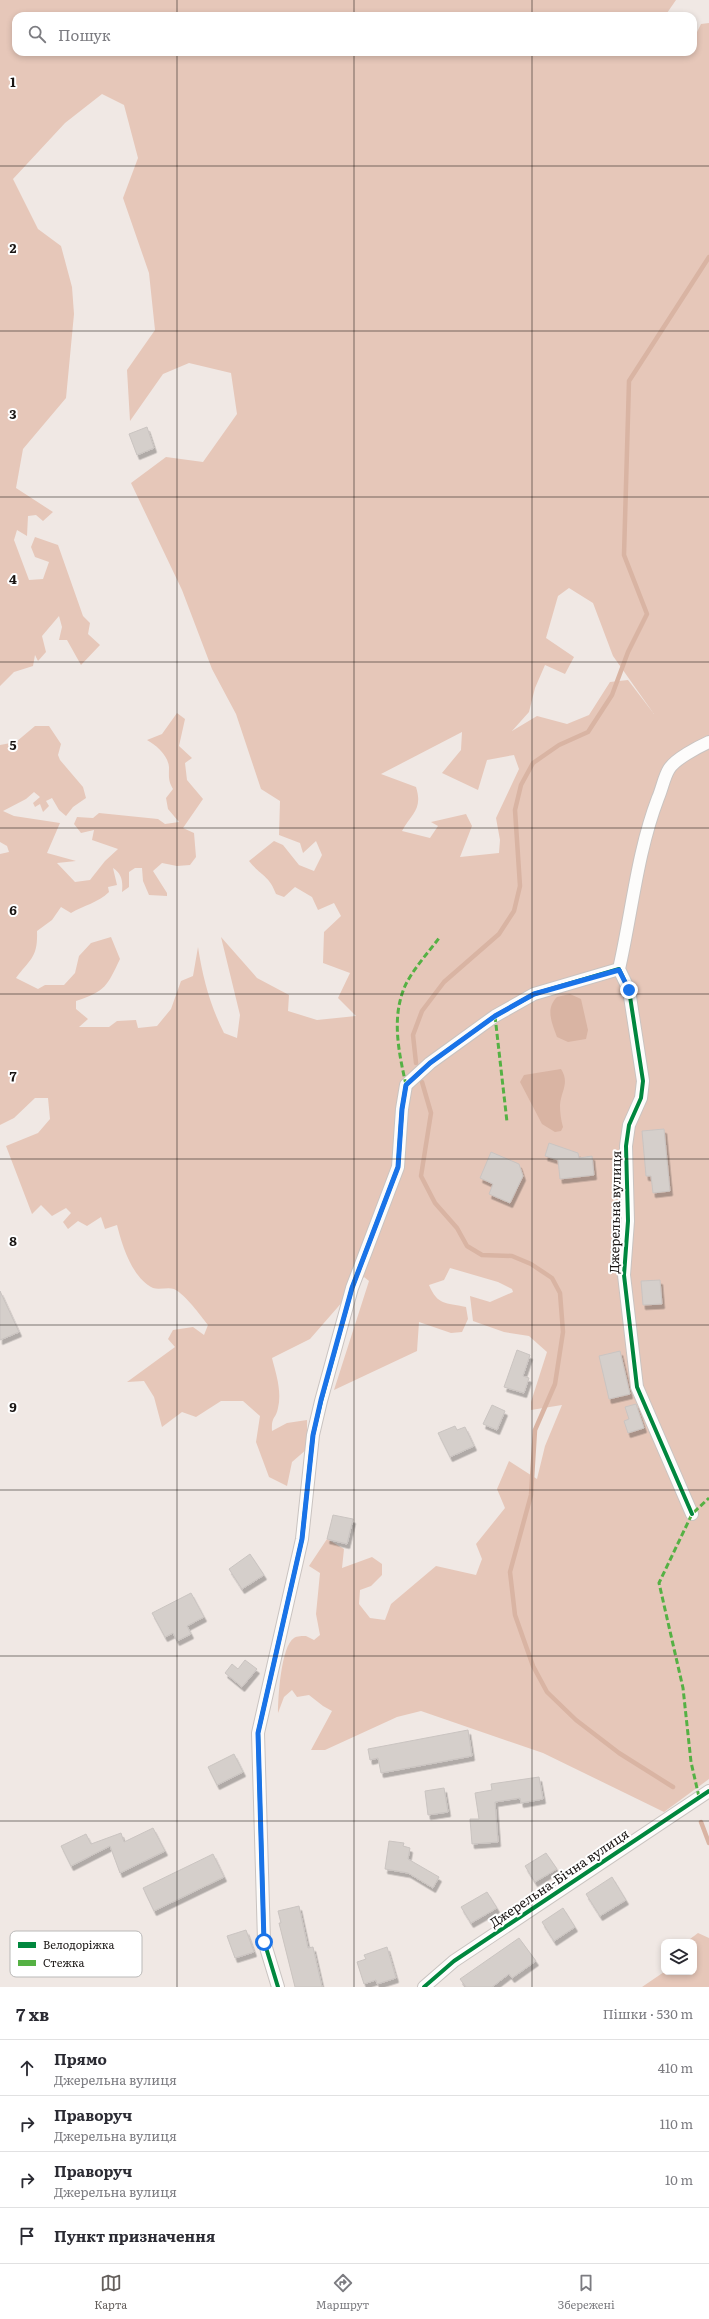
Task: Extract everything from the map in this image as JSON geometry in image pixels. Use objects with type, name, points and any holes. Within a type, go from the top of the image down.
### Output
[{"type":"street","points":[[278,1987],[264,1942],[258,1733],[302,1539],[313,1435],[321,1400],[352,1288],[398,1167],[402,1109],[406,1085],[430,1063],[495,1016],[534,994],[619,970],[631,914],[636,870],[646,830],[670,768],[696,748],[709,742]]},
{"type":"street","name":"Джерельна вулиця","points":[[619,970],[629,990],[643,1082],[641,1098],[629,1125],[626,1146],[628,1221],[624,1275],[637,1387],[692,1514]]},
{"type":"street","name":"Джерельна-Бічна вулиця","points":[[424,1987],[454,1961],[709,1791]]},
{"type":"shaded area","points":[[0,0],[676,0],[668,12],[12,12],[12,56],[697,56],[697,32],[701,24],[709,23],[709,1779],[664,1812],[543,1753],[421,1711],[397,1717],[325,1750],[311,1750],[332,1711],[309,1695],[297,1697],[292,1690],[284,1697],[278,1713],[283,1661],[290,1643],[297,1637],[306,1636],[314,1640],[320,1635],[316,1614],[320,1573],[309,1566],[327,1539],[344,1549],[342,1568],[372,1557],[382,1564],[382,1575],[371,1586],[360,1590],[359,1604],[370,1618],[385,1620],[391,1604],[436,1566],[476,1575],[482,1559],[476,1544],[505,1508],[497,1489],[509,1461],[537,1479],[545,1446],[562,1405],[531,1410],[531,1402],[547,1352],[529,1336],[504,1332],[473,1321],[470,1296],[490,1302],[513,1292],[512,1289],[498,1282],[450,1268],[444,1280],[429,1285],[432,1292],[439,1300],[466,1307],[468,1319],[462,1332],[451,1333],[419,1322],[417,1351],[334,1390],[369,1281],[364,1277],[310,1339],[272,1358],[278,1383],[279,1402],[277,1412],[272,1423],[272,1431],[287,1423],[307,1420],[307,1449],[292,1462],[287,1486],[269,1477],[256,1442],[260,1416],[243,1401],[221,1401],[196,1417],[182,1412],[162,1427],[154,1397],[144,1381],[127,1382],[175,1347],[168,1339],[173,1330],[193,1327],[204,1335],[208,1325],[179,1292],[172,1288],[153,1288],[139,1277],[125,1251],[117,1225],[105,1229],[101,1217],[87,1226],[78,1221],[68,1229],[63,1222],[71,1213],[66,1208],[52,1216],[41,1205],[32,1214],[6,1146],[38,1133],[50,1119],[48,1098],[35,1098],[14,1118],[0,1125],[0,854],[9,852],[7,846],[0,842],[0,745],[16,742],[35,726],[49,726],[61,744],[58,755],[60,760],[83,787],[86,798],[73,807],[66,816],[59,810],[52,798],[46,801],[49,806],[43,812],[40,804],[35,807],[33,803],[40,797],[34,792],[26,799],[3,811],[14,816],[60,823],[47,853],[76,861],[57,863],[75,882],[90,880],[105,861],[118,849],[92,840],[94,830],[81,833],[74,824],[77,817],[93,818],[99,813],[158,819],[165,824],[179,822],[168,809],[166,798],[173,789],[169,776],[168,763],[161,751],[147,740],[162,734],[177,713],[185,719],[179,746],[192,758],[185,763],[187,780],[203,799],[183,828],[194,833],[196,857],[190,865],[177,866],[162,863],[153,871],[167,893],[167,896],[149,895],[143,881],[142,868],[135,868],[129,872],[129,887],[122,892],[121,878],[113,868],[117,885],[108,887],[109,892],[105,896],[71,913],[61,907],[52,920],[37,931],[36,947],[32,958],[16,978],[38,989],[45,985],[64,985],[75,973],[79,956],[91,943],[111,937],[120,959],[112,976],[100,990],[76,1001],[76,1009],[88,1019],[79,1027],[109,1027],[117,1021],[136,1020],[138,1028],[157,1026],[171,1009],[181,981],[193,976],[198,947],[208,992],[219,1023],[224,1033],[237,1038],[240,1015],[221,937],[257,978],[289,995],[288,1011],[317,1020],[356,1016],[338,998],[350,973],[323,963],[324,932],[341,916],[334,903],[318,910],[312,897],[295,887],[284,897],[276,894],[268,879],[249,861],[274,841],[283,845],[299,865],[314,871],[322,855],[316,841],[303,853],[300,843],[279,835],[280,801],[261,789],[236,714],[212,669],[182,590],[131,483],[166,457],[203,462],[237,414],[231,373],[189,363],[163,374],[130,421],[127,370],[155,330],[149,273],[123,198],[138,158],[124,105],[102,94],[65,123],[13,179],[38,229],[61,246],[72,287],[74,314],[66,398],[23,449],[16,488],[53,512],[43,521],[36,515],[28,516],[27,536],[17,530],[14,540],[29,580],[43,579],[49,562],[35,557],[31,547],[35,537],[58,545],[83,616],[90,623],[88,634],[100,645],[81,665],[67,640],[59,640],[62,627],[59,616],[42,636],[46,652],[38,661],[35,655],[33,666],[14,672],[0,686]],"holes":[[[569,588],[593,603],[613,656],[654,714],[628,680],[610,682],[589,715],[567,724],[537,716],[512,731],[529,712],[535,688],[545,665],[565,674],[574,657],[546,638],[558,596]],[[462,732],[461,750],[442,773],[478,790],[487,760],[514,755],[519,769],[496,818],[500,840],[499,853],[460,857],[472,826],[466,814],[431,822],[438,826],[430,838],[402,831],[413,815],[417,806],[418,794],[416,787],[381,774]]]},
{"type":"shaded area","points":[[570,994],[581,999],[588,1030],[586,1039],[568,1042],[557,1037],[550,1011],[553,1002],[557,997]]},
{"type":"shaded area","points":[[561,1069],[565,1079],[560,1105],[563,1127],[561,1131],[555,1132],[542,1124],[520,1082],[524,1075]]},
{"type":"shaded area","points":[[698,1933],[709,1938],[709,1987],[642,1987],[661,1974],[697,1975],[697,1939],[690,1939]]},
{"type":"building","points":[[147,427],[154,448],[137,455],[129,434]]},
{"type":"building","points":[[664,1129],[670,1191],[653,1193],[651,1176],[646,1176],[642,1131]]},
{"type":"building","points":[[549,1143],[578,1153],[579,1158],[592,1156],[594,1175],[560,1179],[558,1160],[545,1156]]},
{"type":"building","points":[[491,1152],[519,1164],[523,1176],[510,1203],[489,1194],[493,1184],[480,1178]]},
{"type":"building","points":[[660,1280],[662,1304],[643,1305],[641,1281]]},
{"type":"building","points":[[0,1291],[19,1332],[0,1340]]},
{"type":"building","points":[[517,1350],[530,1355],[523,1376],[529,1378],[524,1393],[504,1387]]},
{"type":"building","points":[[620,1351],[630,1394],[609,1399],[599,1356]]},
{"type":"building","points":[[636,1404],[644,1428],[628,1433],[624,1421],[629,1419],[625,1407]]},
{"type":"building","points":[[492,1405],[505,1411],[497,1430],[483,1424]]},
{"type":"building","points":[[455,1426],[457,1430],[465,1427],[474,1446],[450,1457],[438,1433]]},
{"type":"building","points":[[333,1515],[353,1519],[347,1544],[327,1539]]},
{"type":"building","points":[[250,1554],[264,1575],[242,1589],[229,1569]]},
{"type":"building","points":[[191,1593],[204,1617],[187,1626],[191,1634],[177,1641],[173,1633],[165,1637],[152,1613]]},
{"type":"building","points":[[245,1660],[257,1669],[242,1687],[225,1673],[232,1664],[238,1669]]},
{"type":"building","points":[[468,1730],[472,1756],[381,1773],[378,1758],[370,1760],[368,1749]]},
{"type":"building","points":[[234,1754],[243,1772],[217,1785],[208,1767]]},
{"type":"building","points":[[539,1777],[543,1799],[521,1803],[520,1798],[495,1802],[498,1842],[472,1844],[470,1819],[479,1819],[475,1793],[492,1790],[491,1784]]},
{"type":"building","points":[[444,1788],[448,1812],[428,1815],[425,1791]]},
{"type":"building","points":[[153,1828],[165,1851],[120,1873],[110,1846],[71,1866],[61,1846],[86,1834],[91,1844],[121,1833],[124,1842]]},
{"type":"building","points":[[389,1841],[404,1843],[403,1846],[410,1848],[408,1859],[439,1877],[433,1888],[408,1873],[385,1869]]},
{"type":"building","points":[[546,1853],[557,1869],[535,1882],[525,1866]]},
{"type":"building","points":[[213,1854],[224,1877],[154,1911],[143,1888]]},
{"type":"building","points":[[612,1877],[626,1900],[600,1916],[586,1894]]},
{"type":"building","points":[[487,1892],[497,1908],[471,1923],[461,1907]]},
{"type":"building","points":[[299,1906],[308,1948],[313,1947],[322,1987],[295,1987],[279,1923],[281,1923],[278,1911]]},
{"type":"building","points":[[563,1908],[575,1927],[554,1941],[542,1922]]},
{"type":"building","points":[[246,1930],[254,1952],[235,1958],[227,1936]]},
{"type":"building","points":[[519,1938],[536,1961],[512,1978],[509,1974],[492,1987],[466,1987],[460,1979]]},
{"type":"building","points":[[387,1947],[396,1978],[377,1984],[376,1980],[364,1984],[357,1962],[366,1959],[364,1955]]},
{"type":"waterway","points":[[416,1063],[413,1035],[422,1011],[444,982],[499,934],[514,911],[520,886],[515,810],[521,785],[533,763],[559,745],[588,732],[612,695],[628,652],[647,614],[624,555],[629,381],[709,257]]},
{"type":"waterway","points":[[422,1082],[431,1113],[421,1176],[435,1203],[457,1228],[467,1246],[482,1255],[512,1256],[531,1264],[552,1278],[560,1293],[563,1332],[555,1384],[535,1430],[531,1495],[510,1572],[515,1615],[533,1666],[547,1692],[576,1720],[619,1753],[673,1787]]},
{"type":"waterway","points":[[701,1822],[709,1843]]},
{"type":"marked path","points":[[406,1085],[399,1048],[397,1023],[398,1010],[405,986],[412,973],[439,938]]},
{"type":"marked path","points":[[495,1016],[507,1122]]},
{"type":"marked path","points":[[699,1797],[691,1762],[683,1688],[659,1583],[692,1514],[709,1498]]},
{"type":"cycle path","points":[[278,1987],[264,1941],[258,1733],[302,1539],[313,1435],[352,1288],[398,1167],[402,1109],[406,1085],[430,1063],[495,1016],[534,994],[619,969],[629,990],[643,1081],[641,1098],[629,1125],[626,1146],[628,1221],[624,1275],[637,1387],[692,1514]]},
{"type":"cycle path","points":[[424,1987],[454,1961],[709,1791]]},
{"type":"route","points":[[264,1942],[258,1733],[302,1539],[313,1435],[321,1400],[352,1288],[398,1167],[402,1109],[406,1085],[430,1063],[495,1016],[534,994],[619,970],[629,990]]}]
